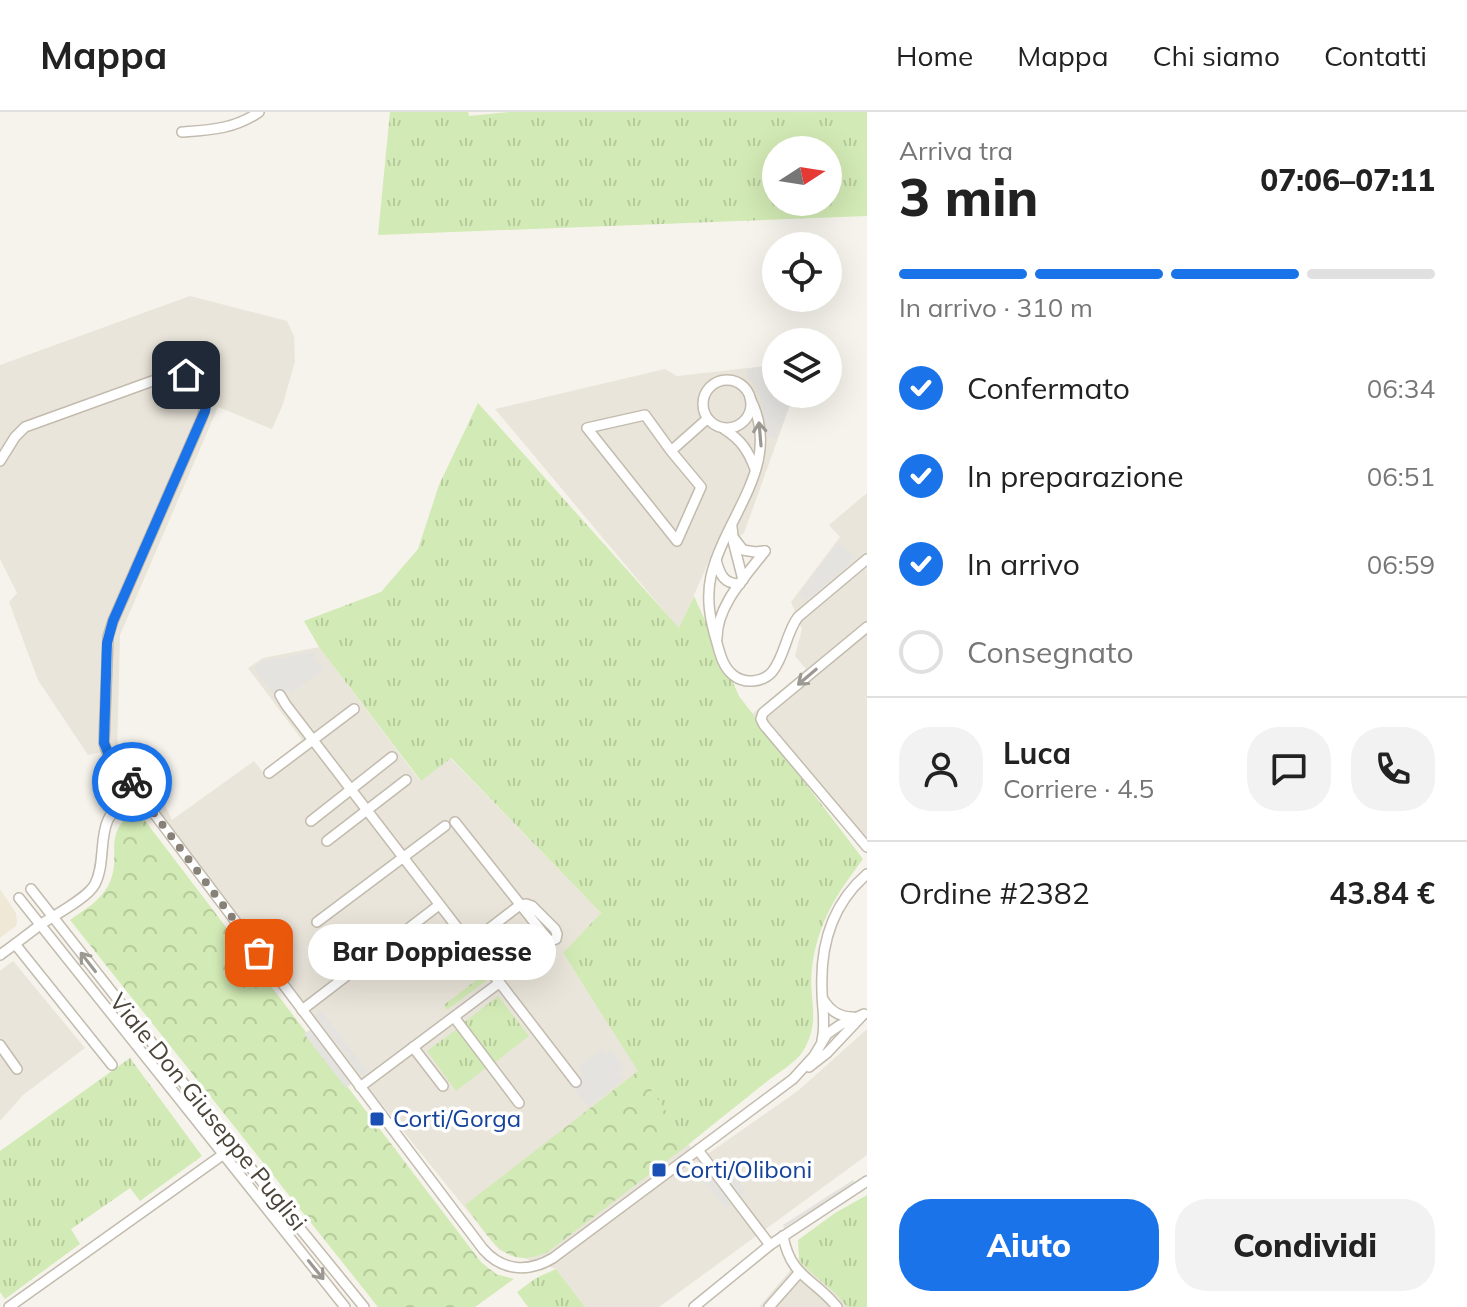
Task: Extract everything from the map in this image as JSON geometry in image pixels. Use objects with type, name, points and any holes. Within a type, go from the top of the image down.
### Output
[{"type":"street","points":[[182,132],[222,129],[245,122],[259,112]]},
{"type":"street","points":[[1,461],[17,434],[29,425],[158,379],[186,375],[198,380],[205,390],[207,402],[202,418],[108,637],[105,746],[112,762],[133,783],[134,801]]},
{"type":"street","points":[[756,472],[745,446],[736,436],[707,419],[702,405],[703,396],[712,384],[726,380],[736,382],[746,390],[757,412],[762,447],[756,472],[716,560],[711,578],[711,624],[728,671],[737,678],[752,681],[768,675],[778,661],[798,617],[867,559]]},
{"type":"street","points":[[724,429],[739,426],[747,419],[750,398]]},
{"type":"street","points":[[645,415],[671,451],[701,487],[677,541],[587,428],[645,415]]},
{"type":"street","points":[[671,451],[707,419]]},
{"type":"street","points":[[731,525],[742,582]]},
{"type":"street","points":[[718,645],[719,619],[765,551],[743,550],[733,537]]},
{"type":"street","points":[[716,560],[724,579],[734,584],[742,582]]},
{"type":"street","points":[[867,627],[763,713],[761,719],[867,847]]},
{"type":"street","points":[[280,695],[576,1082]]},
{"type":"street","points":[[269,773],[354,709]]},
{"type":"street","points":[[311,821],[392,757]]},
{"type":"street","points":[[327,841],[406,780]]},
{"type":"street","points":[[0,955],[93,888],[99,871],[106,824],[126,803],[134,801],[144,804],[487,1253],[508,1267],[534,1267],[547,1262],[827,1053],[865,1012]]},
{"type":"street","points":[[317,922],[450,824],[520,905],[469,944]]},
{"type":"street","points":[[822,1041],[825,1027],[821,970],[829,929],[845,899],[867,874]]},
{"type":"street","name":"Viale Don Giuseppe Puglisi","points":[[31,889],[364,1307]]},
{"type":"street","name":"Viale Don Giuseppe Puglisi","points":[[19,898],[345,1307]]},
{"type":"street","points":[[302,1010],[439,905]]},
{"type":"street","points":[[15,944],[112,1065]]},
{"type":"street","points":[[360,1087],[499,983]]},
{"type":"street","points":[[822,996],[830,1009],[840,1016],[853,1017],[865,1012]]},
{"type":"street","points":[[802,1070],[822,1041],[840,1025],[865,1012]]},
{"type":"street","points":[[454,1017],[519,1103]]},
{"type":"street","points":[[0,1045],[17,1069]]},
{"type":"street","points":[[413,1047],[443,1086]]},
{"type":"street","points":[[9,1307],[233,1146]]},
{"type":"street","points":[[698,1150],[770,1245]]},
{"type":"street","points":[[694,1307],[770,1245],[867,1181]]},
{"type":"street","points":[[783,1236],[789,1257],[799,1273],[825,1292],[837,1307]]},
{"type":"street","points":[[769,1307],[799,1273]]},
{"type":"shaded area","points":[[190,296],[287,321],[294,336],[295,361],[283,404],[272,429],[218,407],[120,635],[117,751],[149,770],[172,820],[254,761],[263,772],[302,740],[248,668],[263,658],[319,647],[420,781],[450,758],[601,913],[563,954],[699,1160],[799,1090],[867,1029],[867,1155],[659,1307],[585,1307],[556,1269],[499,1250],[149,816],[101,752],[88,755],[38,680],[9,602],[17,593],[0,559],[0,365]]},
{"type":"shaded area","points":[[762,367],[762,408],[789,408],[744,533],[710,559],[679,629],[495,409],[665,369],[677,376]]},
{"type":"shaded area","points":[[762,367],[762,405],[755,386],[746,376],[748,369]]},
{"type":"shaded area","points":[[763,408],[788,408],[776,439],[768,437]]},
{"type":"shaded area","points":[[867,493],[867,853],[751,715],[806,669],[795,656],[802,629],[791,602],[840,537],[829,525]]},
{"type":"shaded area","points":[[838,542],[855,557],[805,601],[799,594]]},
{"type":"shaded area","points":[[314,652],[324,669],[292,693],[288,689],[276,698],[254,668],[262,661]]},
{"type":"shaded area","points":[[0,889],[16,913],[17,921],[16,926],[0,938]]},
{"type":"shaded area","points":[[13,961],[85,1048],[23,1095],[0,1121],[0,971]]},
{"type":"shaded area","points":[[321,1010],[368,1072],[362,1076],[315,1015]]},
{"type":"shaded area","points":[[310,1030],[352,1083],[346,1088],[304,1034]]},
{"type":"shaded area","points":[[602,1049],[606,1054],[611,1050],[625,1067],[619,1072],[624,1079],[588,1107],[571,1084],[583,1075],[578,1067]]},
{"type":"shaded area","points":[[723,1161],[746,1192],[740,1196],[717,1165]]},
{"type":"shaded area","points":[[708,1173],[731,1204],[725,1208],[702,1178]]},
{"type":"shaded area","points":[[853,1180],[855,1183],[784,1228],[783,1225]]},
{"type":"shaded area","points":[[799,1260],[837,1294],[847,1307],[759,1307]]},
{"type":"green space","points":[[390,112],[468,112],[469,116],[509,112],[867,112],[867,216],[378,235]]},
{"type":"green space","points":[[478,403],[679,628],[694,596],[739,696],[863,859],[837,897],[819,937],[811,980],[812,1030],[803,1051],[689,1144],[563,953],[601,913],[451,758],[421,781],[319,647],[304,621],[381,592],[418,549],[439,485]]},
{"type":"green space","points":[[134,811],[142,814],[481,1262],[496,1274],[514,1279],[475,1307],[378,1307],[70,920],[96,901],[108,886],[118,829]]},
{"type":"green space","points":[[483,975],[487,980],[447,1010],[444,1005]]},
{"type":"green space","points":[[498,996],[529,1036],[493,1064],[462,1024]]},
{"type":"green space","points":[[457,1029],[486,1068],[456,1091],[427,1051]]},
{"type":"green space","points":[[130,1058],[202,1156],[140,1201],[130,1188],[71,1229],[80,1244],[5,1299],[0,1292],[0,1151]]},
{"type":"green space","points":[[638,1071],[689,1144],[549,1251],[521,1258],[499,1248],[465,1205]]},
{"type":"green space","points":[[867,1195],[867,1307],[847,1307],[799,1260],[798,1240],[835,1213]]},
{"type":"green space","points":[[556,1269],[585,1307],[528,1307],[517,1292],[536,1278]]},
{"type":"way so far","points":[[132,782],[134,801],[141,802],[153,812],[259,953]]},
{"type":"place","name":"Bar Doppiaesse","points":[[259,953]]},
{"type":"place","name":"Corti/Gorga","points":[[377,1119]]},
{"type":"place","name":"Corti/Oliboni","points":[[659,1170]]},
{"type":"route","points":[[132,782],[112,762],[105,746],[108,634],[205,411],[207,399],[203,387],[186,375]]}]
